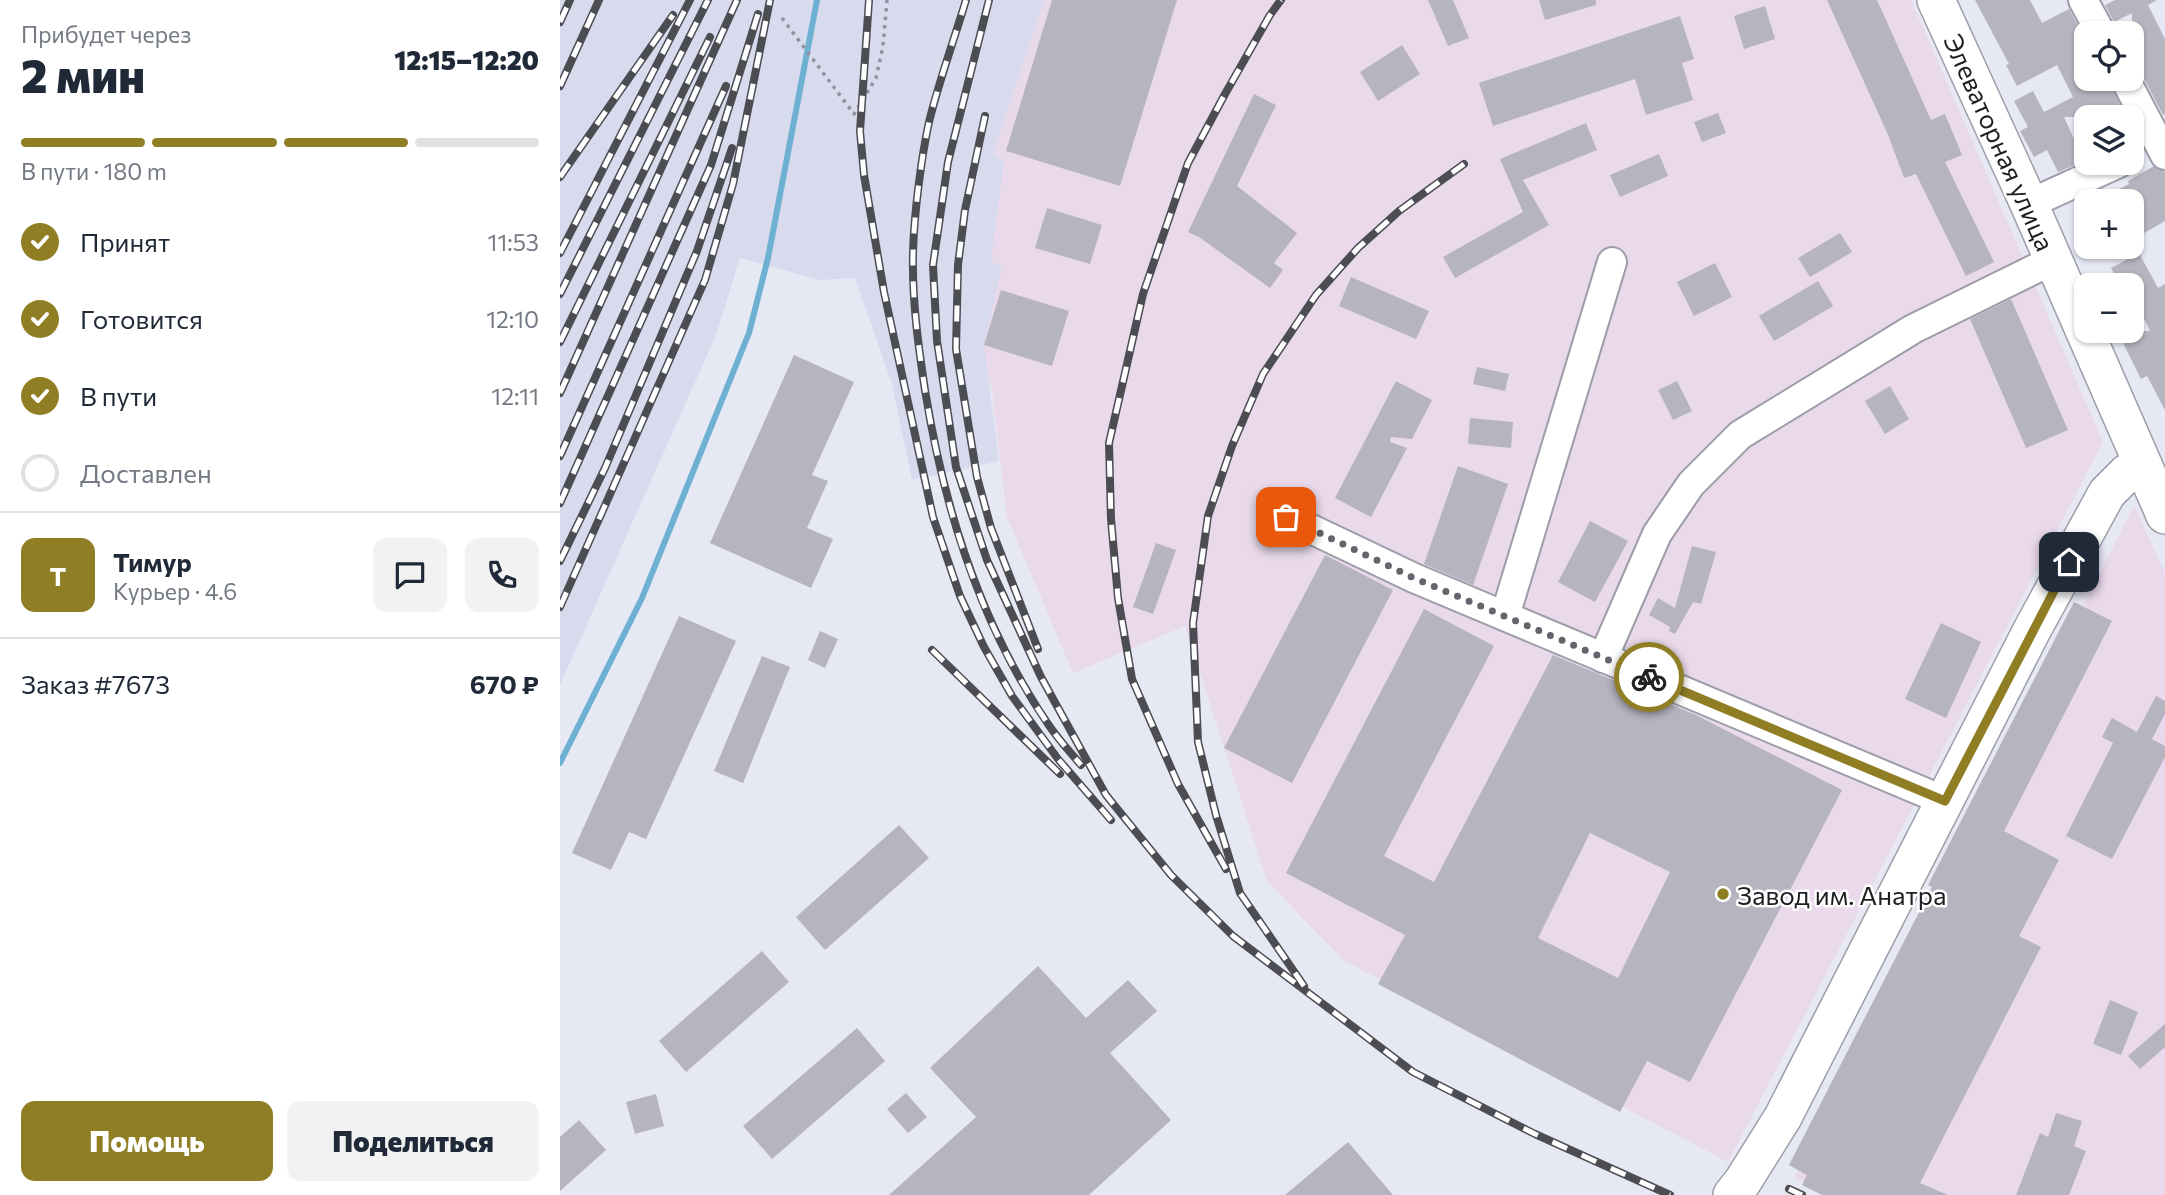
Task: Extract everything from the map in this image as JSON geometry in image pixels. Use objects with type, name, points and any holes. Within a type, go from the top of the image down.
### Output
[{"type":"main road","name":"Элеваторная улица","points":[[1936,0],[2165,515]]},
{"type":"main road","points":[[1732,1195],[1783,1117],[2032,630],[2107,493],[2127,473],[2142,467]]},
{"type":"street","points":[[2084,0],[2095,21]]},
{"type":"street","points":[[2132,91],[2164,149],[2144,155]]},
{"type":"street","points":[[2029,204],[2093,175]]},
{"type":"street","points":[[1603,658],[1657,534],[1690,484],[1740,435],[1913,329],[2053,260]]},
{"type":"street","points":[[1505,616],[1612,262]]},
{"type":"street","points":[[1286,517],[1414,578],[1945,801]]},
{"type":"path","points":[[782,18],[854,114],[876,78],[883,46],[887,0]]},
{"type":"shaded area","points":[[560,0],[1044,0],[993,154],[1004,160],[991,261],[1002,268],[984,345],[999,461],[912,480],[892,384],[855,278],[820,280],[740,258],[716,335],[560,685]]},
{"type":"shaded area","points":[[929,0],[1911,0],[2103,442],[1728,1162],[1343,960],[1267,881],[1185,626],[1073,673],[1007,517],[991,383],[924,388]]},
{"type":"shaded area","points":[[2134,505],[2165,573],[2165,1195],[1839,1195],[1794,1178]]},
{"type":"building","points":[[1052,0],[1177,0],[1120,186],[1006,151]]},
{"type":"building","points":[[1428,0],[1453,0],[1469,38],[1448,46]]},
{"type":"building","points":[[1539,0],[1596,0],[1596,5],[1545,20]]},
{"type":"building","points":[[1827,0],[1877,0],[1931,120],[1945,114],[1962,155],[1945,162],[1994,262],[1966,276],[1916,174],[1904,178],[1889,137]]},
{"type":"building","points":[[1975,0],[2030,0],[2042,23],[2069,9],[2076,21],[2074,91],[2114,91],[2120,105],[2074,105],[2074,117],[2064,117],[2074,139],[2074,165],[2058,172],[2047,150],[2034,157],[2020,131],[2028,127],[2014,101],[2033,91],[2044,112],[2073,97],[2057,65],[2017,86],[2006,65],[2009,64]]},
{"type":"building","points":[[2115,0],[2157,0],[2148,5],[2165,39],[2165,114],[2163,115],[2144,79],[2144,21],[2132,21],[2132,13],[2113,21],[2105,5]]},
{"type":"building","points":[[1765,6],[1775,39],[1744,49],[1734,16]]},
{"type":"building","points":[[1680,16],[1694,59],[1682,63],[1693,100],[1646,115],[1635,79],[1493,126],[1479,83]]},
{"type":"building","points":[[1402,45],[1420,74],[1378,101],[1360,72]]},
{"type":"building","points":[[1254,94],[1276,105],[1237,186],[1297,233],[1274,263],[1283,270],[1270,288],[1188,232]]},
{"type":"building","points":[[1718,113],[1726,133],[1702,142],[1694,122]]},
{"type":"building","points":[[1586,123],[1597,150],[1523,180],[1549,225],[1455,278],[1443,257],[1523,212],[1500,159]]},
{"type":"building","points":[[1659,154],[1668,176],[1620,197],[1610,175]]},
{"type":"building","points":[[2154,166],[2165,172],[2165,221],[2144,233],[2144,189],[2119,189],[2138,175],[2144,175],[2144,172]]},
{"type":"building","points":[[1047,208],[1102,225],[1090,264],[1035,248]]},
{"type":"building","points":[[1840,233],[1852,252],[1810,277],[1798,258]]},
{"type":"building","points":[[2128,259],[2142,259],[2158,288],[2165,284],[2165,410],[2147,376],[2141,379],[2123,343],[2144,343],[2144,331],[2150,331],[2144,319],[2144,273],[2114,273],[2111,268]]},
{"type":"building","points":[[1715,263],[1732,297],[1694,316],[1677,282]]},
{"type":"building","points":[[1351,277],[1429,311],[1416,339],[1339,306]]},
{"type":"building","points":[[1818,281],[1833,306],[1774,341],[1759,316]]},
{"type":"building","points":[[1001,290],[1069,311],[1052,366],[984,345]]},
{"type":"building","points":[[2011,299],[2068,430],[2026,448],[1970,319]]},
{"type":"building","points":[[794,355],[854,382],[812,475],[828,481],[807,528],[833,539],[811,588],[710,543]]},
{"type":"building","points":[[1477,367],[1509,374],[1505,391],[1473,384]]},
{"type":"building","points":[[1396,381],[1432,400],[1412,439],[1391,437],[1390,442],[1407,448],[1371,517],[1335,498]]},
{"type":"building","points":[[1677,381],[1692,411],[1673,420],[1658,390]]},
{"type":"building","points":[[1890,386],[1909,419],[1885,434],[1865,401]]},
{"type":"building","points":[[1470,418],[1513,422],[1511,448],[1468,444]]},
{"type":"building","points":[[1458,466],[1508,484],[1473,585],[1424,564]]},
{"type":"building","points":[[1590,521],[1628,541],[1595,602],[1558,582]]},
{"type":"building","points":[[1156,543],[1176,550],[1153,614],[1133,607]]},
{"type":"building","points":[[1692,546],[1716,552],[1701,604],[1693,602],[1675,634],[1669,631],[1670,627],[1649,615],[1658,598],[1675,608]]},
{"type":"building","points":[[1325,555],[1393,590],[1292,783],[1224,748]]},
{"type":"building","points":[[2074,602],[2112,621],[2004,831],[2059,860],[2019,936],[2041,947],[1920,1183],[1948,1195],[1822,1195],[1802,1185],[1807,1175],[1789,1165],[1932,887],[1928,885]]},
{"type":"building","points":[[1424,609],[1494,646],[1384,856],[1434,882],[1553,655],[1696,715],[1842,790],[1690,1082],[1647,1061],[1620,1112],[1378,984],[1405,935],[1286,873]],"holes":[[[1590,833],[1670,872],[1618,978],[1538,938]]]},
{"type":"building","points":[[679,616],[736,641],[646,839],[629,832],[611,870],[572,853]]},
{"type":"building","points":[[1941,623],[1981,642],[1946,718],[1905,699]]},
{"type":"building","points":[[820,631],[838,639],[825,668],[808,660]]},
{"type":"building","points":[[762,656],[790,667],[743,783],[714,771]]},
{"type":"building","points":[[2156,696],[2165,701],[2165,714],[2152,739],[2165,746],[2165,757],[2112,859],[2066,836],[2113,743],[2102,737],[2112,718],[2137,732]]},
{"type":"building","points":[[899,825],[929,858],[825,950],[796,917]]},
{"type":"building","points":[[762,951],[789,982],[686,1072],[659,1041]]},
{"type":"building","points":[[1038,966],[1086,1018],[1128,980],[1157,1011],[1110,1053],[1171,1120],[1089,1195],[889,1195],[976,1117],[930,1068]]},
{"type":"building","points":[[2110,1000],[2138,1012],[2121,1055],[2093,1044]]},
{"type":"building","points":[[2165,1024],[2165,1047],[2140,1069],[2128,1056]]},
{"type":"building","points":[[857,1028],[885,1061],[772,1159],[743,1126]]},
{"type":"building","points":[[906,1093],[927,1117],[908,1133],[887,1109]]},
{"type":"building","points":[[656,1094],[664,1126],[635,1134],[626,1102]]},
{"type":"building","points":[[2056,1113],[2082,1121],[2074,1146],[2086,1151],[2069,1195],[2016,1195],[2040,1133],[2048,1137]]},
{"type":"building","points":[[579,1120],[606,1150],[560,1191],[560,1137]]},
{"type":"building","points":[[1348,1142],[1393,1195],[1285,1195]]},
{"type":"waterway","points":[[560,763],[642,598],[749,333],[768,258],[817,0]]},
{"type":"railway","points":[[560,22],[570,0]]},
{"type":"railway","points":[[560,86],[599,0]]},
{"type":"railway","points":[[560,253],[690,0]]},
{"type":"railway","points":[[560,294],[708,0]]},
{"type":"railway","points":[[560,393],[737,0]]},
{"type":"railway","points":[[560,607],[705,280],[733,184],[770,0]]},
{"type":"railway","points":[[869,0],[860,131],[864,175],[884,292],[933,517],[960,596],[984,647],[1012,696],[1058,759],[1111,820]]},
{"type":"railway","points":[[966,0],[929,122],[916,205],[913,287],[925,390],[954,522],[984,606],[1024,686],[1052,730],[1081,765]]},
{"type":"railway","points":[[989,0],[948,162],[933,265],[937,341],[956,467],[987,560],[1041,677],[1106,795],[1171,875],[1233,936],[1413,1072],[1535,1134],[1670,1195]]},
{"type":"railway","points":[[1226,869],[1178,784],[1132,679],[1118,598],[1111,519],[1109,443],[1143,294],[1188,163],[1270,15],[1281,0]]},
{"type":"railway","points":[[560,503],[711,165],[758,14]]},
{"type":"railway","points":[[560,177],[673,15]]},
{"type":"railway","points":[[560,342],[710,37]]},
{"type":"railway","points":[[560,456],[726,86]]},
{"type":"railway","points":[[985,116],[965,210],[958,265],[956,349],[977,477],[991,528],[1038,649]]},
{"type":"railway","points":[[560,561],[605,468],[697,251],[732,148]]},
{"type":"railway","points":[[1304,986],[1240,893],[1216,815],[1198,742],[1193,623],[1208,516],[1232,446],[1263,374],[1316,295],[1358,248],[1399,211],[1464,164]]},
{"type":"railway","points":[[932,650],[1060,774]]},
{"type":"railway","points":[[1789,1189],[1802,1195]]},
{"type":"way so far","points":[[1286,517],[1414,578],[1649,677]]},
{"type":"place","name":"Завод им. Анатра","points":[[1723,894]]},
{"type":"route","points":[[1649,677],[1945,801],[2069,562]]}]
